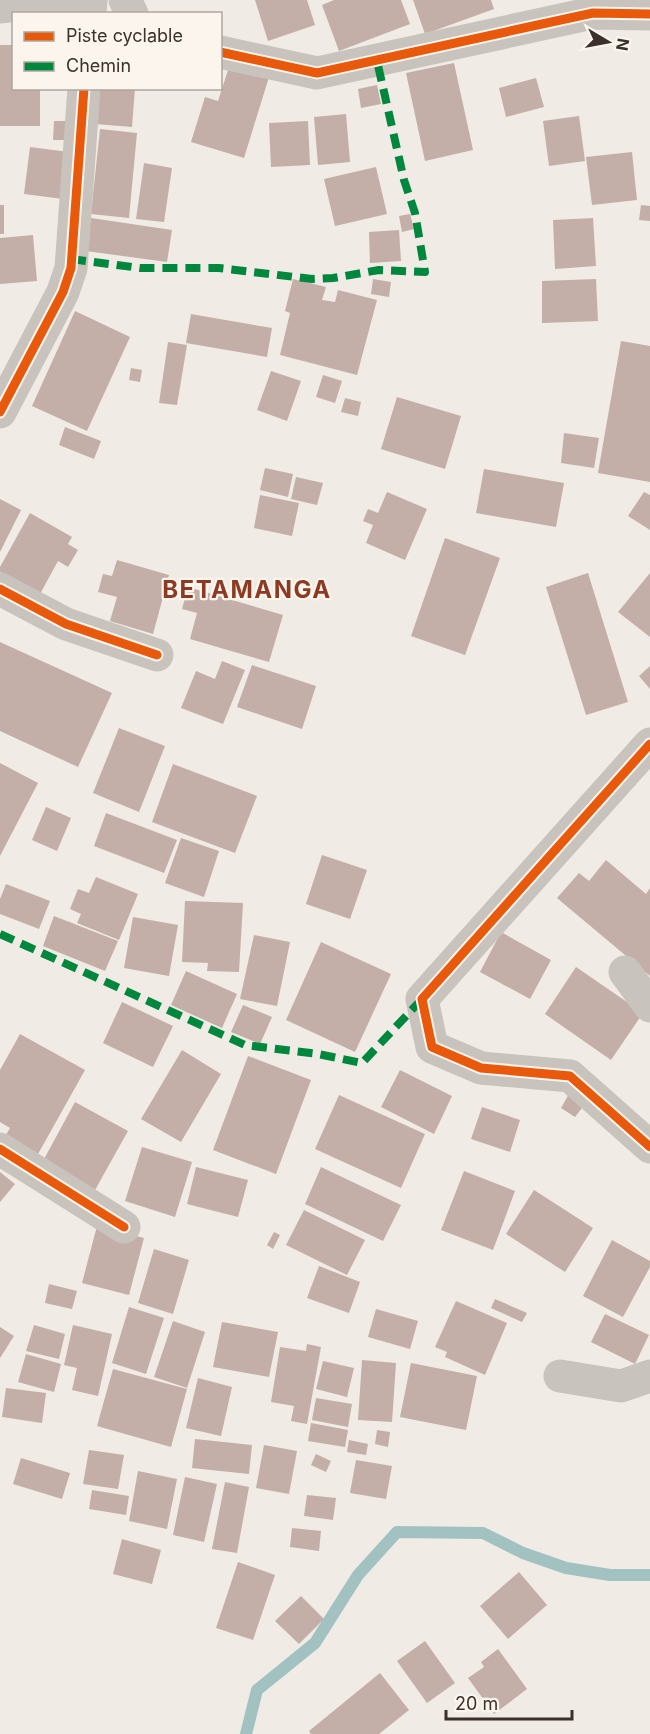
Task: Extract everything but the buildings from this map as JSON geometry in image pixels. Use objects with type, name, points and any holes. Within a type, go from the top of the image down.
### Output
[{"type":"street","points":[[0,7],[65,0]]},
{"type":"street","points":[[222,52],[316,73],[593,13],[650,14]]},
{"type":"street","points":[[0,412],[63,292],[71,268],[84,90]]},
{"type":"street","points":[[0,589],[66,624],[157,655]]},
{"type":"street","points":[[650,744],[422,999],[432,1047],[481,1068],[570,1076],[650,1147]]},
{"type":"street","points":[[626,972],[650,1006]]},
{"type":"street","points":[[0,1149],[124,1227]]},
{"type":"street","points":[[560,1376],[621,1386],[650,1376]]},
{"type":"waterway","points":[[246,1734],[257,1690],[315,1643],[358,1575],[397,1532],[483,1533],[523,1553],[566,1568],[610,1575],[650,1575]]},
{"type":"marked path","points":[[71,259],[140,268],[219,268],[312,279],[333,278],[379,270],[425,272],[415,213],[404,180],[377,61]]},
{"type":"marked path","points":[[0,934],[245,1045],[318,1054],[362,1063],[422,999]]},
{"type":"cycle path","points":[[222,52],[317,73],[593,13],[650,14]]},
{"type":"cycle path","points":[[0,412],[63,292],[71,268],[84,90]]},
{"type":"cycle path","points":[[0,589],[66,624],[157,655]]},
{"type":"cycle path","points":[[650,744],[422,999],[432,1047],[481,1068],[570,1076],[650,1147]]},
{"type":"cycle path","points":[[0,1149],[124,1227]]},
{"type":"district","name":"BETAMANGA","points":[[247,590]]}]
